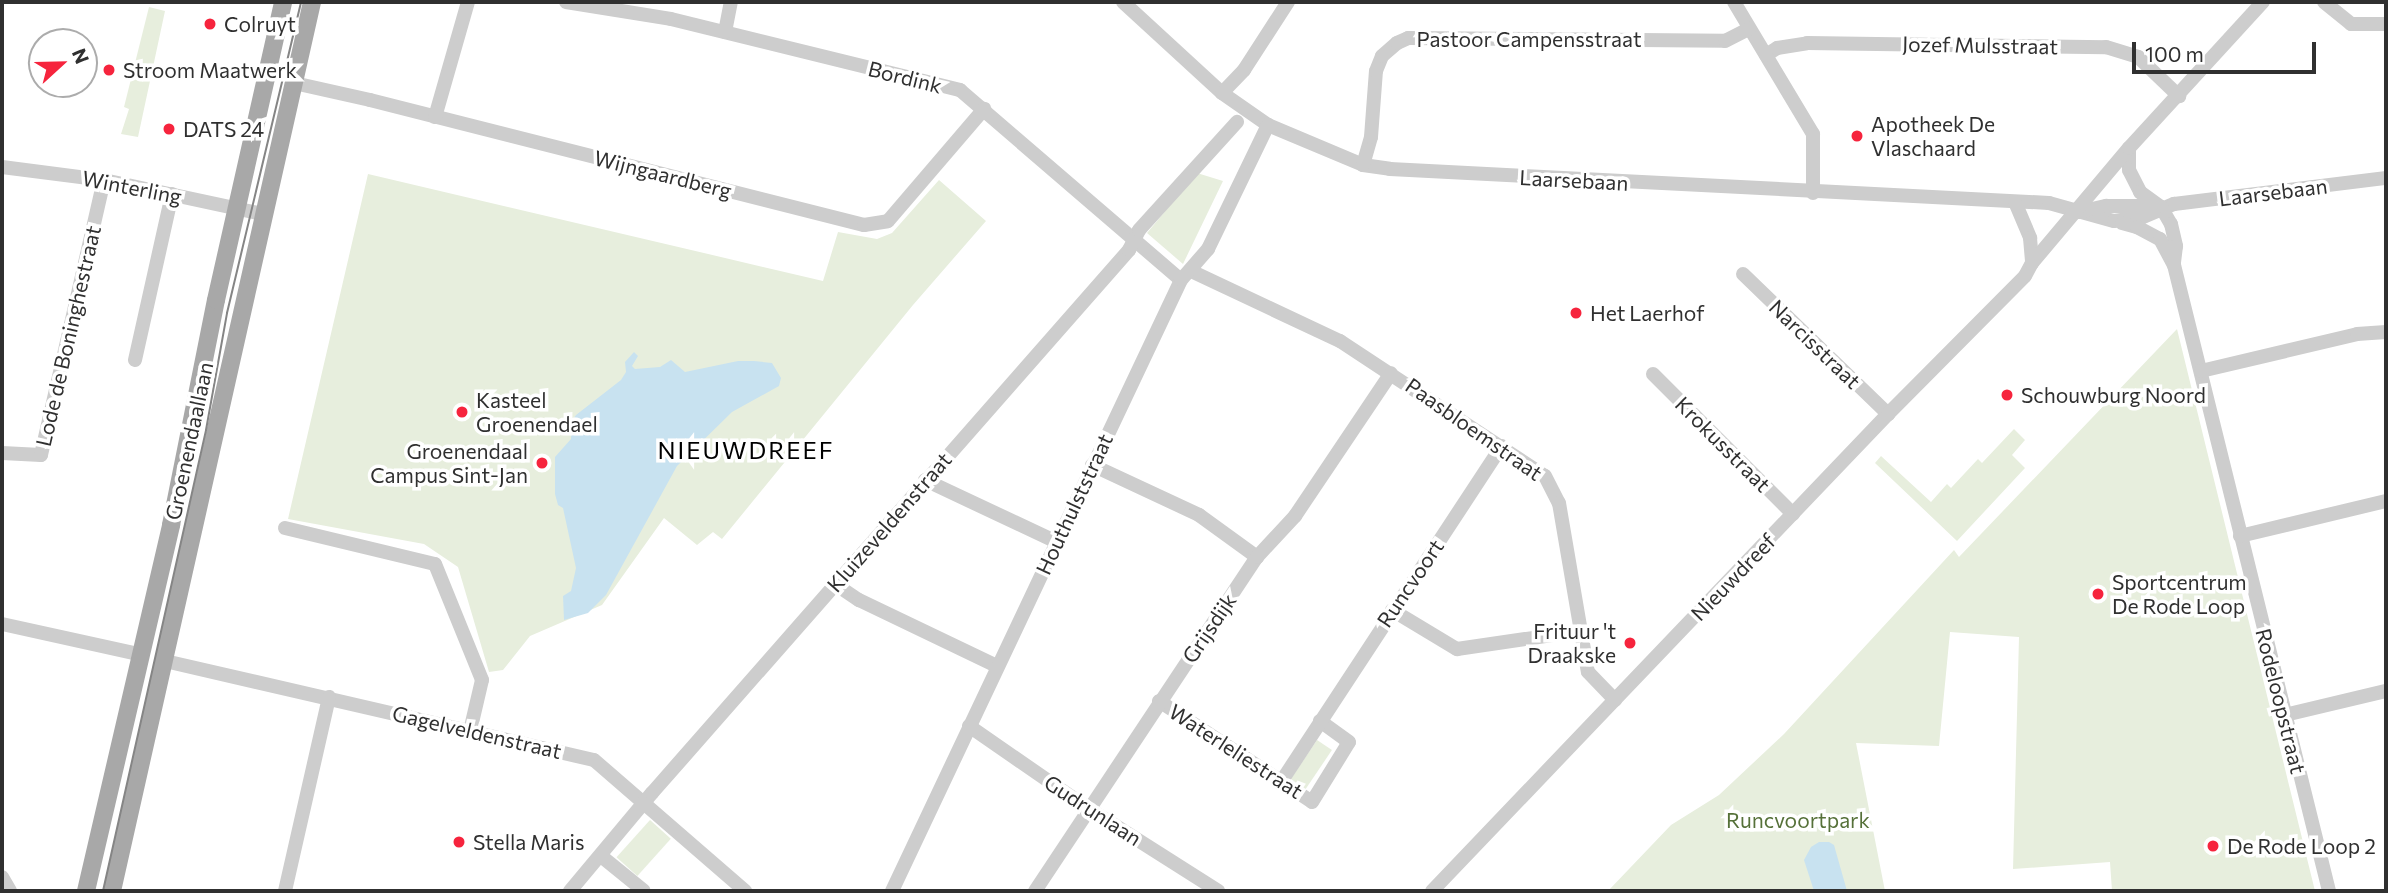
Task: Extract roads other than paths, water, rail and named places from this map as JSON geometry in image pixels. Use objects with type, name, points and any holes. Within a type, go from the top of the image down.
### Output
[{"type":"main road","name":"Groenendaallaan","points":[[86,891],[122,744],[139,654],[172,525],[283,2]]},
{"type":"main road","name":"Groenendaallaan","points":[[112,891],[262,214],[312,2]]},
{"type":"street","points":[[435,117],[468,2]]},
{"type":"street","name":"Bordink","points":[[566,2],[671,19],[960,90],[1134,240],[1186,275]]},
{"type":"street","points":[[725,33],[731,2]]},
{"type":"street","name":"Laarsebaan","points":[[1123,2],[1222,93],[1268,125],[1363,165],[1422,172],[2049,203],[2114,221],[2143,217],[2161,207]]},
{"type":"street","points":[[1222,93],[1244,70],[1288,2]]},
{"type":"street","points":[[1734,2],[1813,134],[1813,193]]},
{"type":"street","name":"Nieuwdreef","points":[[1432,891],[1888,414],[2025,276],[2032,262],[2129,148],[2263,2]]},
{"type":"street","points":[[2324,2],[2351,24],[2364,27],[2386,24]]},
{"type":"street","name":"Pastoor Campensstraat","points":[[1363,165],[1371,137],[1376,71],[1382,56],[1397,43],[1408,38],[1725,41],[1749,29]]},
{"type":"street","name":"Jozef Mulsstraat","points":[[1766,55],[1777,48],[1807,43],[2106,47],[2138,57],[2179,96]]},
{"type":"street","name":"Wijngaardberg","points":[[294,83],[864,225],[888,221],[984,109]]},
{"type":"street","points":[[1134,240],[1139,230],[1237,122]]},
{"type":"street","name":"Houthulststraat","points":[[892,891],[1092,465],[1186,275],[1208,249],[1268,125]]},
{"type":"street","points":[[2129,148],[2129,170],[2140,192],[2161,207],[2157,223],[2160,239]]},
{"type":"street","name":"Winterling","points":[[2,167],[104,180],[262,214]]},
{"type":"street","name":"Laarsebaan","points":[[2077,212],[2106,206],[2161,207],[2386,178]]},
{"type":"street","name":"Lode de Boninghestraat","points":[[2,453],[41,455],[104,180]]},
{"type":"street","points":[[135,360],[172,194]]},
{"type":"street","points":[[2015,202],[2030,238],[2032,262]]},
{"type":"street","name":"Rodeloopstraat","points":[[2161,207],[2171,224],[2176,246],[2174,265]]},
{"type":"street","points":[[2114,221],[2137,227],[2160,239]]},
{"type":"street","name":"Rodeloopstraat","points":[[2160,239],[2174,265],[2329,891]]},
{"type":"street","name":"Kluizeveldenstraat","points":[[570,891],[1134,240]]},
{"type":"street","name":"Narcisstraat","points":[[1743,274],[1888,414]]},
{"type":"street","name":"Paasbloemstraat","points":[[1186,275],[1308,324],[1391,373],[1545,476],[1559,503],[1588,672],[1615,700]]},
{"type":"street","points":[[2201,371],[2357,334],[2386,332]]},
{"type":"street","name":"Grijsdijk","points":[[1035,891],[1257,556],[1295,516],[1391,373]]},
{"type":"street","name":"Krokusstraat","points":[[1653,374],[1793,514]]},
{"type":"street","name":"Runcvoort","points":[[1281,782],[1502,446]]},
{"type":"street","points":[[1092,465],[1199,515],[1257,556]]},
{"type":"street","points":[[925,480],[1057,542]]},
{"type":"street","points":[[2240,536],[2386,501]]},
{"type":"street","points":[[285,528],[435,564],[482,680],[470,731]]},
{"type":"street","points":[[835,584],[859,600],[997,666]]},
{"type":"street","points":[[1392,610],[1457,649],[1580,631]]},
{"type":"street","points":[[2,624],[139,654]]},
{"type":"street","name":"Gagelveldenstraat","points":[[165,661],[594,760],[745,891]]},
{"type":"street","points":[[2285,715],[2386,691]]},
{"type":"street","points":[[285,891],[329,697]]},
{"type":"street","name":"Waterleliestraat","points":[[1159,701],[1312,802],[1349,746],[1349,742],[1320,721]]},
{"type":"street","name":"Gudrunlaan","points":[[969,726],[1196,885],[1218,891]]},
{"type":"street","points":[[601,856],[643,891]]},
{"type":"street","points":[[2,877],[10,891]]},
{"type":"water","points":[[634,352],[638,356],[632,366],[635,369],[660,367],[671,360],[685,372],[738,361],[754,361],[772,363],[781,378],[779,386],[732,412],[677,466],[606,595],[588,613],[564,620],[563,596],[571,591],[576,568],[563,508],[558,505],[555,494],[555,457],[571,439],[572,421],[576,415],[621,380],[626,372],[625,362]]},
{"type":"water","points":[[1819,842],[1834,845],[1847,891],[1814,891],[1804,860],[1811,847]]},
{"type":"tram line","points":[[103,891],[206,430],[227,313],[301,2]]},
{"type":"place","name":"Colruyt","points":[[210,24]]},
{"type":"place","name":"Stroom Maatwerk","points":[[109,70]]},
{"type":"place","name":"DATS 24","points":[[169,129]]},
{"type":"place","name":"Apotheek De Vlaschaard","points":[[1857,136]]},
{"type":"place","name":"Het Laerhof","points":[[1576,313]]},
{"type":"place","name":"Schouwburg Noord","points":[[2007,395]]},
{"type":"place","name":"Kasteel Groenendael","points":[[462,412]]},
{"type":"place","name":"Groenendaal Campus Sint-Jan","points":[[542,463]]},
{"type":"place","name":"Sportcentrum De Rode Loop","points":[[2098,594]]},
{"type":"place","name":"Frituur 't Draakske","points":[[1630,643]]},
{"type":"place","name":"Stella Maris","points":[[459,842]]},
{"type":"place","name":"De Rode Loop 2","points":[[2213,846]]},
{"type":"district","name":"NIEUWDREEF","points":[[746,450]]},
{"type":"park label","name":"Runcvoortpark","points":[[1798,820]]}]
